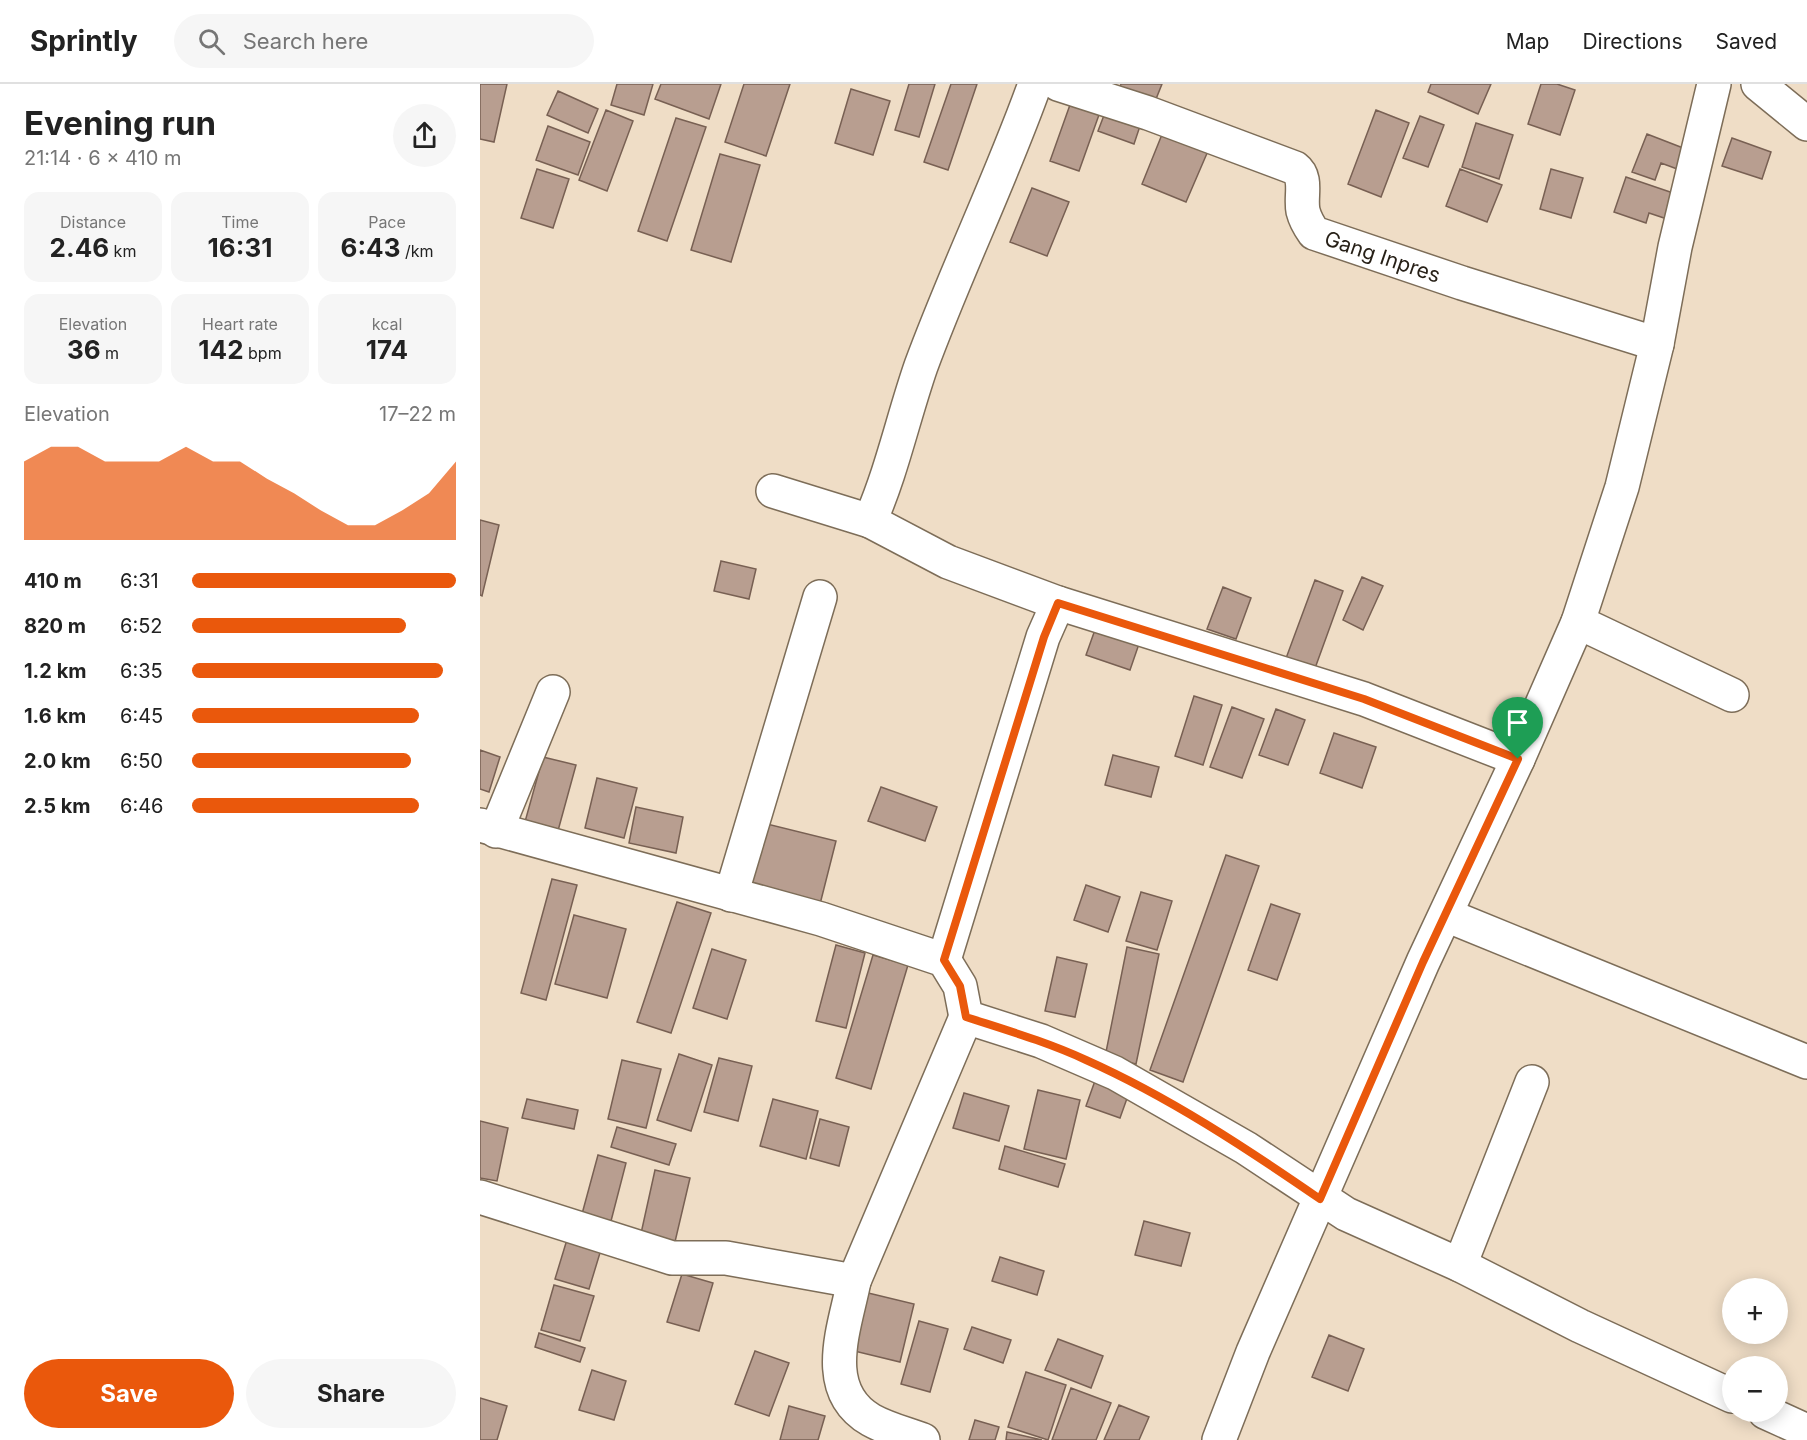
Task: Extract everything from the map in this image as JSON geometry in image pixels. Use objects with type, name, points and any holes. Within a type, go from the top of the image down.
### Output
[{"type":"street","points":[[870,521],[885,487],[921,367],[962,262],[1007,162],[1035,84]]},
{"type":"street","name":"Gang Inpres","points":[[1058,84],[1148,113],[1295,168],[1302,180],[1303,209],[1307,222],[1314,232],[1451,280],[1657,344]]},
{"type":"street","points":[[1219,1440],[1253,1352],[1320,1199],[1578,622],[1622,487],[1657,344],[1675,247],[1714,84]]},
{"type":"street","points":[[1758,84],[1807,124]]},
{"type":"street","points":[[773,491],[870,521],[948,562],[1058,603],[1364,699],[1518,759]]},
{"type":"street","points":[[730,895],[820,597]]},
{"type":"street","points":[[944,960],[1044,637],[1058,603]]},
{"type":"street","points":[[1578,622],[1732,695]]},
{"type":"street","points":[[553,692],[488,828],[821,919],[944,960],[960,986],[966,1017],[854,1281],[838,1359],[839,1376],[855,1409],[872,1421],[923,1440]]},
{"type":"street","points":[[1446,915],[1807,1062]]},
{"type":"street","points":[[966,1017],[1041,1041],[1132,1082],[1246,1148],[1320,1199],[1381,1230],[1460,1265],[1580,1326],[1722,1391]]},
{"type":"street","points":[[1460,1265],[1532,1082]]},
{"type":"street","points":[[480,1197],[672,1258],[726,1258],[854,1281]]},
{"type":"street","points":[[1787,1422],[1807,1431]]},
{"type":"building","points":[[480,84],[507,84],[494,142],[480,139]]},
{"type":"building","points":[[617,84],[653,84],[644,115],[611,105]]},
{"type":"building","points":[[661,84],[721,84],[709,119],[655,99]]},
{"type":"building","points":[[744,84],[790,84],[766,156],[725,142]]},
{"type":"building","points":[[909,84],[935,84],[919,137],[895,130]]},
{"type":"building","points":[[951,84],[977,84],[948,170],[924,162]]},
{"type":"building","points":[[1121,84],[1162,84],[1152,109],[1117,94]]},
{"type":"building","points":[[1431,84],[1491,84],[1478,114],[1428,92]]},
{"type":"building","points":[[1541,84],[1557,84],[1575,90],[1560,135],[1528,124]]},
{"type":"building","points":[[851,89],[890,101],[873,155],[835,143]]},
{"type":"building","points":[[558,91],[598,109],[588,133],[547,115]]},
{"type":"building","points":[[1071,102],[1100,112],[1079,171],[1050,161]]},
{"type":"building","points":[[606,110],[633,121],[607,191],[579,180]]},
{"type":"building","points":[[1106,110],[1141,123],[1134,144],[1098,131]]},
{"type":"building","points":[[1376,110],[1409,123],[1381,197],[1348,184]]},
{"type":"building","points":[[1420,116],[1444,125],[1428,167],[1403,158]]},
{"type":"building","points":[[676,118],[706,127],[667,241],[638,231]]},
{"type":"building","points":[[1476,123],[1513,135],[1499,179],[1462,167]]},
{"type":"building","points":[[548,126],[590,142],[578,175],[536,160]]},
{"type":"building","points":[[1163,132],[1208,151],[1186,202],[1142,184]]},
{"type":"building","points":[[1647,134],[1696,153],[1688,173],[1661,163],[1655,180],[1632,172]]},
{"type":"building","points":[[1732,138],[1771,152],[1762,179],[1722,166]]},
{"type":"building","points":[[720,154],[760,165],[731,262],[691,250]]},
{"type":"building","points":[[537,169],[569,179],[553,228],[521,218]]},
{"type":"building","points":[[1460,169],[1502,185],[1487,222],[1446,206]]},
{"type":"building","points":[[1551,169],[1583,178],[1571,218],[1540,209]]},
{"type":"building","points":[[1626,177],[1679,195],[1670,220],[1649,213],[1646,223],[1614,212]]},
{"type":"building","points":[[1032,188],[1069,202],[1047,256],[1010,242]]},
{"type":"building","points":[[480,520],[499,525],[482,596],[480,595]]},
{"type":"building","points":[[721,561],[756,569],[749,599],[714,591]]},
{"type":"building","points":[[1362,577],[1383,586],[1363,630],[1343,620]]},
{"type":"building","points":[[1315,580],[1343,591],[1314,671],[1285,661]]},
{"type":"building","points":[[1223,587],[1251,598],[1236,639],[1207,629]]},
{"type":"building","points":[[1096,627],[1140,641],[1130,670],[1086,655]]},
{"type":"building","points":[[1194,696],[1222,705],[1203,765],[1175,756]]},
{"type":"building","points":[[1232,707],[1264,719],[1242,778],[1210,767]]},
{"type":"building","points":[[1276,709],[1305,720],[1288,765],[1259,755]]},
{"type":"building","points":[[1334,733],[1376,747],[1362,788],[1320,773]]},
{"type":"building","points":[[480,750],[500,757],[489,792],[480,789]]},
{"type":"building","points":[[1113,755],[1159,767],[1151,797],[1105,785]]},
{"type":"building","points":[[543,757],[576,765],[556,838],[523,829]]},
{"type":"building","points":[[597,778],[637,788],[624,838],[585,828]]},
{"type":"building","points":[[881,787],[937,807],[925,841],[868,821]]},
{"type":"building","points":[[636,807],[683,817],[676,853],[629,843]]},
{"type":"building","points":[[759,822],[836,841],[818,912],[741,892]]},
{"type":"building","points":[[1226,855],[1259,866],[1183,1082],[1150,1070]]},
{"type":"building","points":[[552,879],[577,885],[546,1000],[521,993]]},
{"type":"building","points":[[1086,885],[1120,897],[1108,932],[1074,920]]},
{"type":"building","points":[[1141,892],[1172,901],[1157,950],[1126,941]]},
{"type":"building","points":[[677,902],[711,913],[671,1033],[637,1022]]},
{"type":"building","points":[[1271,904],[1300,914],[1277,980],[1248,970]]},
{"type":"building","points":[[574,915],[626,929],[607,998],[555,984]]},
{"type":"building","points":[[836,945],[865,953],[846,1028],[816,1021]]},
{"type":"building","points":[[1127,947],[1159,954],[1136,1064],[1105,1057]]},
{"type":"building","points":[[712,949],[746,960],[727,1019],[693,1008]]},
{"type":"building","points":[[873,955],[908,965],[871,1089],[836,1078]]},
{"type":"building","points":[[1057,957],[1087,964],[1075,1017],[1045,1011]]},
{"type":"building","points":[[679,1054],[712,1065],[691,1131],[657,1120]]},
{"type":"building","points":[[719,1058],[752,1066],[738,1121],[704,1112]]},
{"type":"building","points":[[622,1060],[661,1069],[646,1128],[608,1119]]},
{"type":"building","points":[[1096,1078],[1130,1090],[1120,1118],[1086,1106]]},
{"type":"building","points":[[1038,1090],[1080,1100],[1066,1159],[1024,1149]]},
{"type":"building","points":[[964,1093],[1009,1106],[999,1141],[953,1128]]},
{"type":"building","points":[[527,1099],[578,1110],[574,1129],[522,1118]]},
{"type":"building","points":[[773,1099],[818,1111],[806,1159],[760,1146]]},
{"type":"building","points":[[820,1119],[849,1127],[839,1166],[810,1158]]},
{"type":"building","points":[[480,1121],[508,1128],[497,1181],[480,1178]]},
{"type":"building","points":[[617,1127],[676,1144],[669,1165],[611,1147]]},
{"type":"building","points":[[1005,1146],[1065,1164],[1058,1187],[999,1169]]},
{"type":"building","points":[[598,1155],[626,1163],[611,1221],[582,1214]]},
{"type":"building","points":[[655,1170],[690,1178],[674,1246],[640,1238]]},
{"type":"building","points":[[1144,1221],[1190,1233],[1181,1266],[1135,1255]]},
{"type":"building","points":[[569,1233],[603,1243],[589,1289],[555,1279]]},
{"type":"building","points":[[1000,1257],[1044,1271],[1037,1295],[992,1281]]},
{"type":"building","points":[[682,1274],[713,1283],[699,1331],[667,1322]]},
{"type":"building","points":[[554,1285],[594,1296],[580,1341],[541,1330]]},
{"type":"building","points":[[860,1291],[914,1304],[900,1362],[846,1349]]},
{"type":"building","points":[[919,1321],[948,1329],[930,1392],[901,1384]]},
{"type":"building","points":[[972,1327],[1011,1340],[1003,1363],[964,1349]]},
{"type":"building","points":[[539,1333],[585,1348],[580,1362],[535,1347]]},
{"type":"building","points":[[1329,1335],[1364,1349],[1348,1391],[1312,1377]]},
{"type":"building","points":[[1058,1339],[1103,1356],[1091,1388],[1045,1370]]},
{"type":"building","points":[[755,1351],[789,1363],[769,1416],[735,1404]]},
{"type":"building","points":[[592,1370],[626,1381],[614,1420],[579,1410]]},
{"type":"building","points":[[1026,1372],[1066,1385],[1048,1440],[1008,1427]]},
{"type":"building","points":[[1071,1388],[1111,1403],[1096,1440],[1052,1440]]},
{"type":"building","points":[[480,1398],[507,1406],[497,1440],[480,1440]]},
{"type":"building","points":[[1119,1405],[1149,1417],[1139,1440],[1104,1440]]},
{"type":"building","points":[[789,1406],[825,1416],[818,1440],[780,1440]]},
{"type":"building","points":[[975,1420],[999,1427],[995,1440],[969,1440]]},
{"type":"building","points":[[1007,1432],[1042,1440],[1006,1440]]},
{"type":"route","points":[[1058,603],[1158,632],[1364,699],[1518,759],[1423,962],[1320,1199],[1246,1148],[1115,1073],[1041,1041],[966,1017],[960,986],[944,960],[1044,637],[1058,603]]}]
